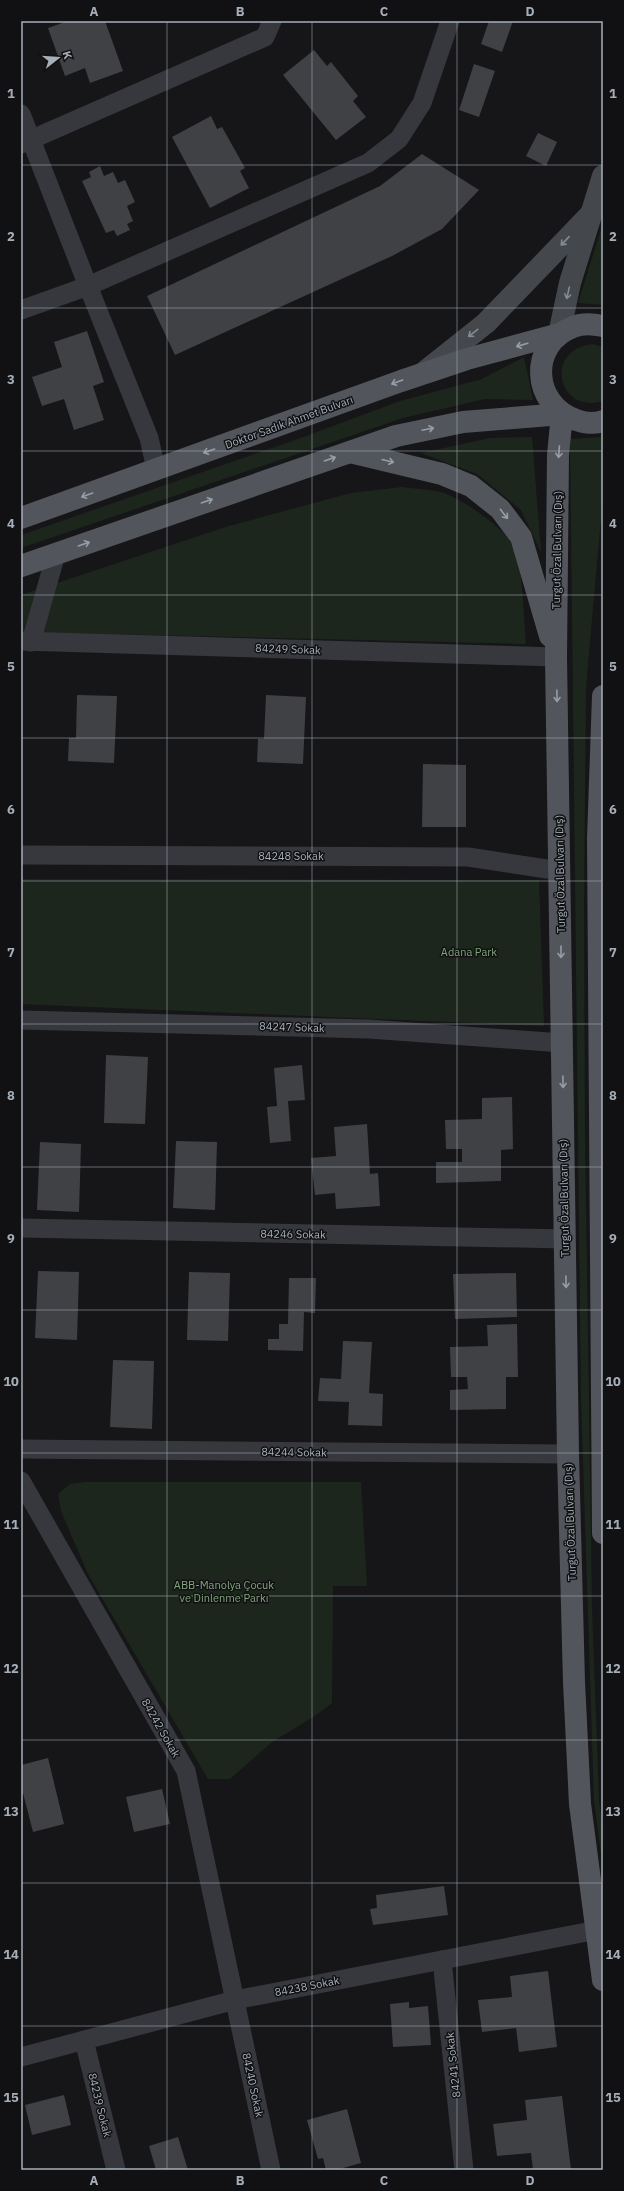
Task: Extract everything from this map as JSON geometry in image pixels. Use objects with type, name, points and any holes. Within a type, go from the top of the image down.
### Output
[{"type":"main road","points":[[603,176],[570,283],[559,334],[549,346],[542,360],[540,376],[544,392],[553,407],[562,414],[583,423],[603,421]]},
{"type":"main road","points":[[421,374],[486,323],[592,213]]},
{"type":"main road","name":"Doktor Sadık Ahmet Bulvarı","points":[[21,518],[421,374],[559,334],[573,326],[588,324],[603,326]]},
{"type":"main road","points":[[21,566],[396,436],[463,422],[562,414]]},
{"type":"main road","name":"Turgut Özal Bulvarı (Dış)","points":[[562,414],[558,455],[556,657],[568,1454],[574,1682],[580,1804],[603,1980]]},
{"type":"main road","points":[[350,452],[442,474],[471,486],[500,509],[521,537],[556,657]]},
{"type":"main road","points":[[603,696],[598,840],[603,1533]]},
{"type":"street","points":[[26,142],[265,37],[272,21]]},
{"type":"street","points":[[21,310],[88,286],[368,163],[399,139],[422,103],[450,21]]},
{"type":"street","points":[[21,114],[26,142],[88,286],[150,438],[156,469]]},
{"type":"street","points":[[26,641],[56,554]]},
{"type":"street","name":"84249 Sokak","points":[[26,641],[556,657]]},
{"type":"street","name":"84248 Sokak","points":[[21,855],[468,857],[560,871]]},
{"type":"street","name":"84247 Sokak","points":[[21,1020],[369,1029],[562,1043]]},
{"type":"street","name":"84246 Sokak","points":[[21,1228],[565,1239]]},
{"type":"street","name":"84244 Sokak","points":[[21,1449],[568,1454]]},
{"type":"street","name":"84242 Sokak","points":[[21,1481],[186,1771],[235,2000]]},
{"type":"street","name":"84238 Sokak","points":[[21,2057],[235,2000],[597,1930]]},
{"type":"street","name":"84241 Sokak","points":[[442,1960],[464,2170]]},
{"type":"street","name":"84240 Sokak","points":[[235,2000],[271,2170]]},
{"type":"street","name":"84239 Sokak","points":[[84,2040],[116,2170]]},
{"type":"green space","points":[[603,223],[603,305],[578,303]]},
{"type":"green space","points":[[592,344],[603,347],[603,401],[588,403],[575,399],[567,391],[562,380],[562,368],[567,357],[577,349]]},
{"type":"green space","points":[[524,357],[533,400],[485,399],[403,418],[21,548],[21,535],[298,439],[400,401],[482,379]]},
{"type":"green space","points":[[532,437],[541,552],[521,510],[477,474],[421,453],[490,438]]},
{"type":"green space","points":[[603,437],[603,496],[586,687],[584,907],[585,1138],[592,1607],[599,1800],[603,1832],[603,1869],[594,1800],[581,1399],[570,439]]},
{"type":"green space","points":[[402,487],[444,493],[462,502],[491,522],[512,544],[519,563],[521,577],[526,644],[21,632],[21,595],[229,526],[351,493]]},
{"type":"green space","name":"Adana Park","points":[[21,879],[539,880],[544,1026],[21,1004]]},
{"type":"green space","name":"ABB-Manolya Çocuk ve Dinlenme Parkı","points":[[85,1482],[361,1482],[367,1586],[333,1586],[332,1703],[315,1716],[272,1742],[230,1779],[208,1779],[88,1574],[61,1511],[58,1494],[70,1484]]},
{"type":"building","points":[[68,21],[105,21],[123,71],[90,83],[85,68],[65,76],[48,28]]},
{"type":"building","points":[[489,21],[513,21],[502,52],[481,44]]},
{"type":"building","points":[[314,50],[327,66],[331,62],[358,96],[353,101],[366,117],[336,140],[283,75]]},
{"type":"building","points":[[474,64],[495,71],[479,117],[459,110]]},
{"type":"building","points":[[211,116],[217,129],[222,127],[245,168],[240,171],[249,188],[210,208],[172,137]]},
{"type":"building","points":[[538,133],[557,142],[546,166],[526,156]]},
{"type":"building","points":[[422,154],[479,190],[442,229],[392,256],[175,355],[147,296],[380,186]]},
{"type":"building","points":[[100,166],[104,176],[113,172],[118,183],[125,180],[135,202],[127,206],[133,221],[127,224],[130,230],[117,236],[114,230],[106,233],[82,181],[91,177],[89,172]]},
{"type":"building","points":[[87,331],[104,382],[93,386],[104,420],[74,430],[64,399],[42,406],[32,377],[62,367],[54,342]]},
{"type":"building","points":[[77,695],[117,696],[114,763],[68,761],[69,738],[76,738]]},
{"type":"building","points":[[266,695],[306,697],[303,764],[257,762],[258,739],[264,739]]},
{"type":"building","points":[[423,764],[466,765],[466,827],[422,827]]},
{"type":"building","points":[[106,1055],[148,1057],[145,1124],[104,1123]]},
{"type":"building","points":[[302,1065],[305,1100],[288,1101],[291,1141],[270,1143],[267,1107],[277,1106],[274,1068]]},
{"type":"building","points":[[512,1097],[513,1149],[501,1150],[501,1181],[436,1183],[436,1162],[462,1162],[462,1149],[446,1149],[445,1120],[482,1119],[482,1098]]},
{"type":"building","points":[[367,1124],[370,1174],[378,1173],[380,1206],[336,1209],[335,1193],[315,1195],[311,1158],[336,1156],[334,1127]]},
{"type":"building","points":[[176,1141],[217,1142],[215,1210],[173,1208]]},
{"type":"building","points":[[40,1142],[81,1144],[79,1212],[37,1210]]},
{"type":"building","points":[[38,1271],[79,1272],[77,1340],[35,1338]]},
{"type":"building","points":[[189,1272],[230,1273],[228,1341],[187,1340]]},
{"type":"building","points":[[516,1273],[517,1317],[455,1319],[453,1274]]},
{"type":"building","points":[[289,1278],[316,1278],[315,1313],[304,1312],[303,1351],[268,1350],[268,1339],[279,1339],[279,1324],[288,1324]]},
{"type":"building","points":[[517,1324],[518,1377],[506,1377],[506,1409],[450,1410],[450,1390],[468,1389],[467,1377],[451,1377],[450,1347],[488,1346],[487,1325]]},
{"type":"building","points":[[343,1341],[372,1342],[369,1393],[383,1394],[382,1426],[348,1425],[349,1402],[318,1401],[320,1378],[341,1379]]},
{"type":"building","points":[[113,1360],[154,1361],[152,1429],[110,1427]]},
{"type":"building","points":[[48,1758],[64,1824],[33,1832],[23,1793],[21,1794],[21,1765]]},
{"type":"building","points":[[162,1789],[170,1824],[134,1832],[126,1797]]},
{"type":"building","points":[[444,1886],[448,1915],[373,1925],[370,1909],[377,1908],[376,1895]]},
{"type":"building","points":[[548,1971],[557,2047],[519,2052],[516,2028],[482,2032],[478,2000],[512,1997],[510,1976]]},
{"type":"building","points":[[409,2002],[409,2008],[428,2006],[431,2045],[393,2047],[390,2004]]},
{"type":"building","points":[[64,2095],[71,2125],[32,2135],[25,2105]]},
{"type":"building","points":[[562,2096],[571,2170],[533,2170],[531,2153],[497,2156],[493,2124],[527,2120],[525,2100]]},
{"type":"building","points":[[347,2109],[361,2163],[336,2170],[326,2170],[323,2158],[318,2159],[307,2120]]},
{"type":"building","points":[[178,2137],[188,2170],[156,2170],[149,2146]]}]
